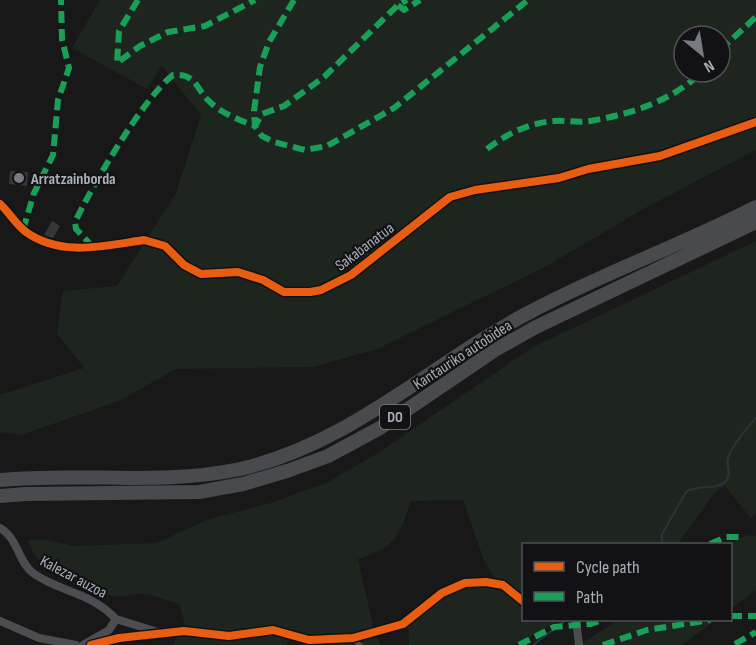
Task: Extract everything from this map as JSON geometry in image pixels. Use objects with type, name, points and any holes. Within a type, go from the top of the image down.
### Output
[{"type":"highway","name":"Kantauriko autobidea","points":[[0,480],[64,476],[196,476],[283,457],[320,441],[370,414],[528,312],[756,207]]},
{"type":"highway","name":"Kantauriko autobidea","points":[[0,496],[199,492],[243,484],[287,471],[328,456],[380,428],[455,376],[536,327],[756,222]]},
{"type":"street","name":"Sakabanatua","points":[[0,204],[23,230],[52,246],[71,249],[144,240],[155,241],[165,246],[184,266],[201,274],[238,272],[263,280],[284,292],[310,292],[351,275],[450,197],[475,190],[559,178],[588,169],[660,156],[756,122]]},
{"type":"street","name":"Kalezar auzoa","points":[[0,528],[14,540],[31,572],[96,603],[116,619],[165,634]]},
{"type":"street","name":"Kalezar auzoa","points":[[90,645],[119,638],[184,631],[229,636],[273,630],[309,640],[350,638],[403,624],[442,593],[465,583],[486,582],[503,585],[522,600]]},
{"type":"street","name":"Kalezar auzoa","points":[[83,645],[109,630],[116,619]]},
{"type":"street","points":[[0,621],[39,638],[76,645]]},
{"type":"street","points":[[576,621],[579,645]]},
{"type":"lane","points":[[350,638],[361,645]]},
{"type":"shaded area","points":[[100,0],[756,0],[756,150],[647,207],[545,267],[377,349],[313,367],[176,369],[119,401],[21,435],[0,432],[0,395],[84,368],[57,333],[63,291],[117,286],[176,193],[201,115],[162,66],[147,89],[72,48]]},
{"type":"shaded area","points":[[756,241],[756,514],[751,518],[725,486],[715,492],[679,543],[522,543],[522,621],[571,621],[556,622],[514,645],[409,645],[408,624],[440,598],[460,588],[472,586],[502,588],[485,563],[463,500],[411,501],[403,524],[394,539],[380,550],[358,559],[374,630],[381,645],[316,645],[289,640],[286,645],[172,645],[185,624],[179,604],[143,594],[114,596],[102,594],[76,585],[41,561],[28,540],[47,540],[74,546],[157,543],[206,520],[271,503],[328,482],[378,453],[533,347]]},
{"type":"shaded area","points":[[748,535],[756,536],[756,590],[732,608],[732,543]]},
{"type":"shaded area","points":[[616,621],[715,621],[682,645],[579,645]]},
{"type":"building","name":"Arratzainborda","points":[[10,171],[28,172],[27,186],[9,184]]},
{"type":"building","points":[[52,221],[60,226],[53,238],[44,235]]},
{"type":"waterway","points":[[662,543],[662,534],[686,492],[696,488],[718,486],[726,481],[729,475],[730,453],[756,418]]},
{"type":"waterway","points":[[533,645],[565,621]]},
{"type":"marked path","points":[[23,230],[34,193],[53,155],[58,100],[69,68],[62,39],[61,0]]},
{"type":"marked path","points":[[138,0],[119,31],[117,63],[140,46],[168,32],[205,26],[255,0]]},
{"type":"marked path","points":[[294,0],[269,42],[260,67],[254,111],[255,126],[262,136],[274,142],[305,150],[327,146],[394,108],[528,0]]},
{"type":"marked path","points":[[93,247],[76,229],[75,222],[93,187],[134,122],[161,86],[173,75],[191,79],[218,109],[255,126],[262,114],[284,106],[324,77],[398,5],[407,0]]},
{"type":"marked path","points":[[398,5],[404,10],[420,0]]},
{"type":"marked path","points":[[732,39],[756,17]]},
{"type":"marked path","points":[[487,149],[510,134],[536,124],[554,121],[590,121],[636,110],[664,98],[687,84]]},
{"type":"marked path","points":[[712,543],[726,537],[740,537]]},
{"type":"marked path","points":[[732,616],[756,616]]},
{"type":"marked path","points":[[519,645],[554,627],[591,624],[599,621]]},
{"type":"marked path","points":[[603,645],[647,630],[704,621]]},
{"type":"marked path","points":[[735,644],[756,632]]},
{"type":"cycle path","points":[[0,204],[26,232],[53,245],[83,248],[144,240],[165,246],[184,265],[201,274],[238,272],[263,280],[284,292],[310,292],[321,290],[351,275],[450,197],[475,190],[559,178],[588,169],[660,156],[756,122]]},
{"type":"cycle path","points":[[91,645],[119,638],[184,631],[229,636],[273,630],[309,640],[353,638],[403,624],[442,593],[465,583],[486,582],[503,585],[522,600]]},
{"type":"place","name":"Arratzainborda","points":[[19,178]]}]
